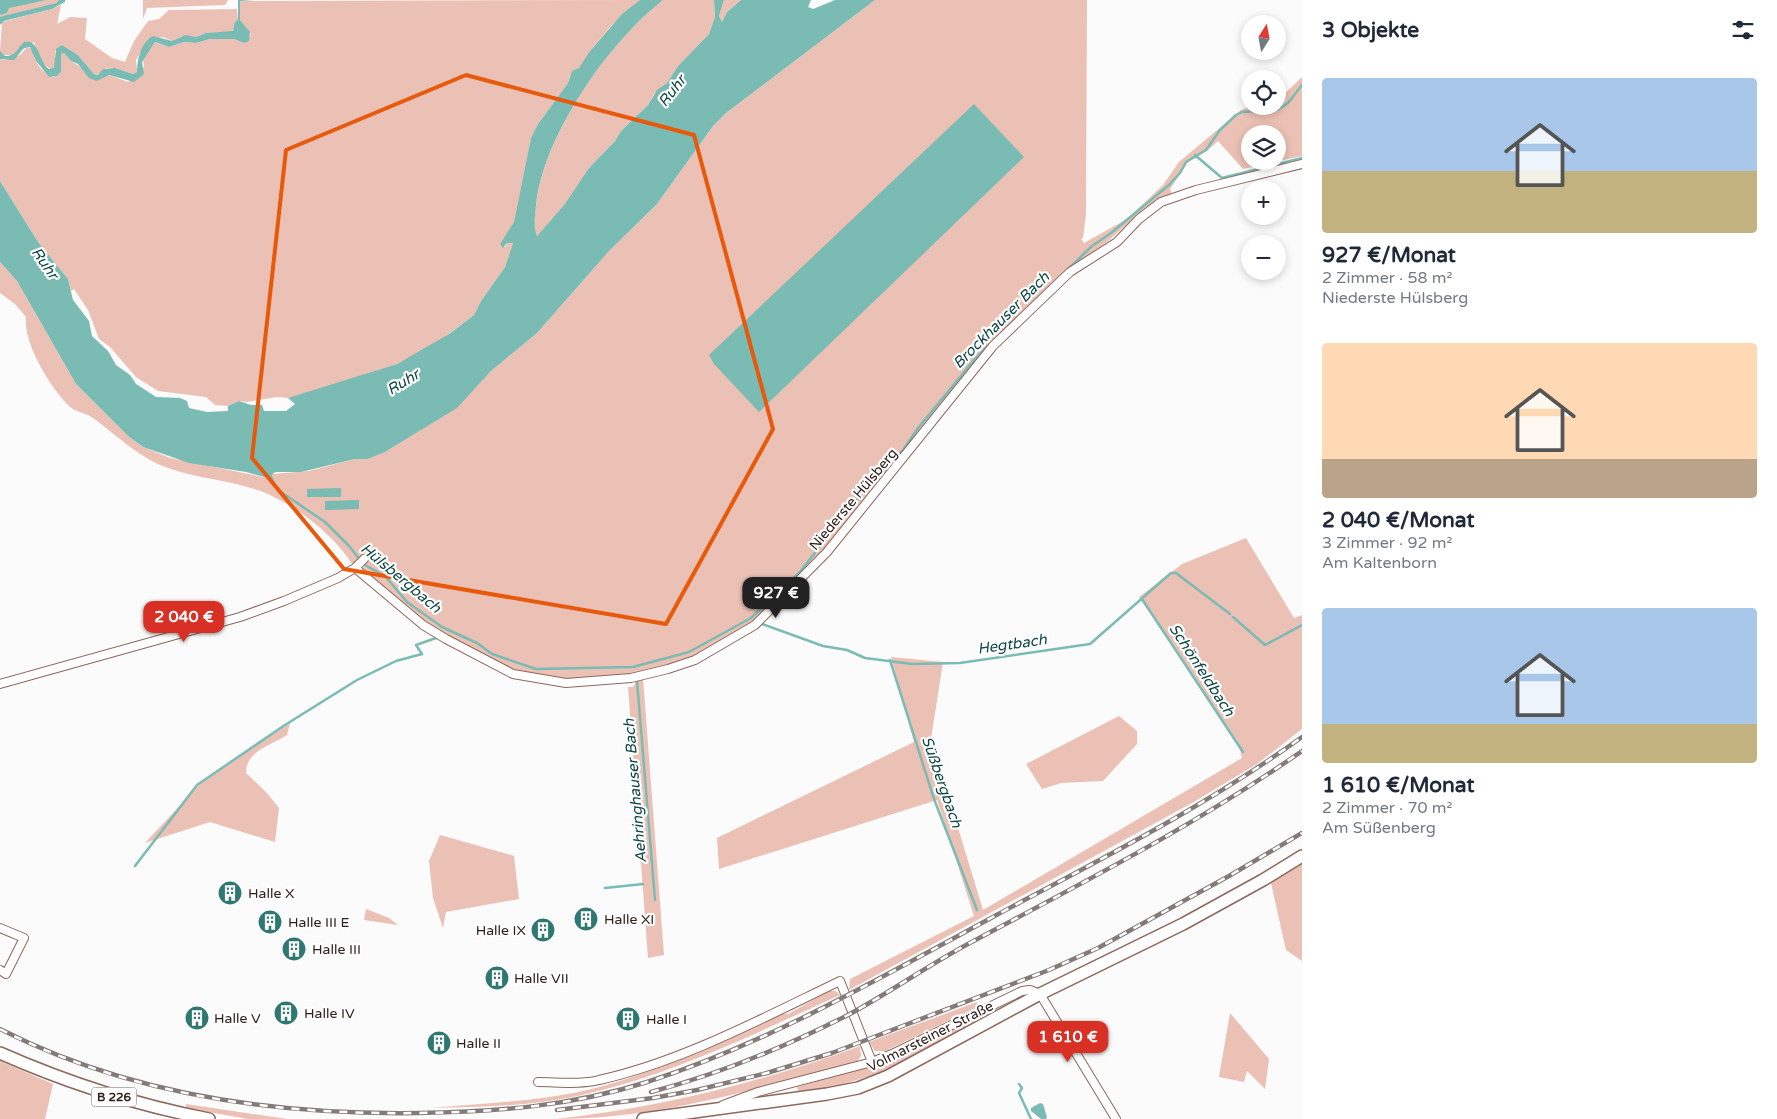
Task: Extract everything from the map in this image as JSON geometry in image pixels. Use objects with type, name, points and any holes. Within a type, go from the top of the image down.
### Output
[{"type":"main road","name":"Volmarsteiner Straße","points":[[643,1119],[858,1088],[918,1061],[1040,994],[1183,924],[1302,856]]},
{"type":"main road","name":"B 226","points":[[0,1053],[23,1064],[126,1101],[209,1119]]},
{"type":"street","name":"Niederste Hülsberg","points":[[356,568],[423,625],[513,674],[557,682],[593,682],[641,676],[695,660],[755,624],[809,571],[827,552],[993,346],[1070,272],[1117,242],[1139,219],[1161,202],[1196,190],[1302,164]]},
{"type":"street","points":[[0,684],[240,617],[284,601],[356,568],[364,559]]},
{"type":"street","points":[[0,928],[24,938],[6,974],[0,970]]},
{"type":"street","name":"Volmarsteiner Straße","points":[[538,1082],[597,1081],[646,1067],[735,1031],[840,981],[872,1062]]},
{"type":"street","name":"Volmarsteiner Straße","points":[[711,1109],[758,1092],[872,1062],[1022,991],[1030,990],[1040,994]]},
{"type":"street","points":[[1040,994],[1116,1119]]},
{"type":"highlighted area","points":[[466,75],[694,135],[773,429],[666,624],[344,569],[252,458],[286,150]]},
{"type":"shaded area","points":[[47,0],[59,0],[56,3],[0,17],[0,15],[7,13],[9,7]]},
{"type":"shaded area","points":[[143,0],[228,0],[225,5],[147,8],[143,19]]},
{"type":"shaded area","points":[[640,0],[611,26],[590,51],[583,64],[570,76],[568,83],[538,124],[531,139],[514,223],[500,244],[505,247],[507,243],[513,243],[505,267],[481,301],[474,315],[435,344],[397,364],[321,389],[288,398],[277,397],[247,402],[239,401],[228,406],[215,405],[206,397],[158,391],[136,377],[110,347],[99,339],[88,310],[74,289],[71,291],[68,279],[38,242],[0,181],[0,59],[4,60],[20,55],[27,47],[32,49],[41,69],[53,77],[60,74],[61,54],[64,53],[71,61],[100,79],[109,75],[128,82],[144,67],[143,60],[154,42],[169,47],[184,42],[196,43],[210,39],[234,39],[244,43],[251,34],[240,20],[240,1]]},
{"type":"shaded area","points":[[663,0],[714,0],[715,17],[709,34],[678,66],[667,83],[654,94],[648,105],[621,131],[615,141],[589,168],[564,205],[537,236],[534,222],[541,180],[564,122],[600,66],[642,19]]},
{"type":"shaded area","points":[[724,0],[741,0],[727,12],[722,22],[719,16]]},
{"type":"shaded area","points":[[875,0],[1087,0],[1086,215],[1083,238],[1081,239],[1084,243],[1127,219],[1163,185],[1179,162],[1241,110],[1241,115],[1286,115],[1286,92],[1302,77],[1302,156],[1286,160],[1286,125],[1241,125],[1241,167],[1218,141],[1208,150],[1188,162],[1170,189],[1172,194],[1139,214],[1108,241],[1078,263],[1075,261],[985,349],[993,346],[827,552],[761,618],[710,651],[641,676],[566,683],[513,674],[446,639],[359,573],[365,566],[355,568],[328,535],[295,509],[258,490],[183,473],[160,465],[130,447],[93,418],[71,408],[54,388],[33,352],[26,328],[26,317],[15,304],[0,293],[0,262],[17,281],[76,384],[128,436],[143,447],[170,458],[268,478],[272,474],[309,471],[355,459],[368,459],[385,452],[456,408],[491,371],[537,333],[609,251],[657,204],[713,126],[726,113]]},
{"type":"shaded area","points":[[61,5],[57,24],[70,17],[87,18],[85,39],[112,58],[125,62],[134,41],[148,21],[159,19],[169,10],[237,9],[238,20],[232,32],[206,33],[196,37],[182,36],[172,41],[163,37],[148,39],[136,60],[137,72],[133,74],[115,68],[106,68],[98,75],[94,74],[78,55],[62,45],[55,51],[55,68],[52,70],[42,63],[34,42],[13,55],[2,55],[0,51],[2,22]]},
{"type":"shaded area","points":[[1246,538],[1294,618],[1302,615],[1302,729],[1257,764],[1192,803],[849,990],[850,979],[974,916],[937,800],[719,869],[717,838],[914,742],[891,657],[943,662],[931,739],[983,910],[1242,758],[1238,742],[1139,597],[1182,564]]},
{"type":"shaded area","points":[[643,678],[664,955],[648,958],[628,687],[633,687],[636,681]]},
{"type":"shaded area","points":[[1119,716],[1137,731],[1137,744],[1103,781],[1061,783],[1042,789],[1026,764]]},
{"type":"shaded area","points":[[290,723],[287,735],[260,749],[247,765],[246,773],[266,792],[279,808],[275,842],[210,822],[145,843],[200,784]]},
{"type":"shaded area","points":[[440,835],[514,856],[519,899],[446,912],[443,928],[433,898],[429,861]]},
{"type":"shaded area","points":[[1302,863],[1302,961],[1286,950],[1271,883]]},
{"type":"shaded area","points":[[366,909],[389,918],[398,925],[364,920]]},
{"type":"shaded area","points":[[829,991],[836,991],[840,995],[686,1063],[623,1084],[551,1101],[431,1108],[548,1097],[612,1083],[662,1066],[783,1014],[788,1014]]},
{"type":"shaded area","points":[[977,1002],[979,1006],[885,1051],[875,1051],[869,1042]]},
{"type":"shaded area","points":[[1230,1013],[1269,1059],[1265,1089],[1247,1071],[1244,1082],[1219,1077]]},
{"type":"shaded area","points":[[980,1016],[983,1019],[882,1072],[838,1086],[798,1091],[797,1087],[880,1063]]},
{"type":"shaded area","points":[[860,1046],[861,1056],[857,1062],[708,1100],[633,1114],[556,1119],[633,1108],[710,1092],[786,1071]]},
{"type":"shaded area","points":[[0,1061],[53,1084],[45,1119],[0,1119]]},
{"type":"shaded area","points":[[186,1104],[287,1119],[248,1119],[186,1108]]},
{"type":"water","points":[[0,0],[47,0],[9,8],[7,13],[0,15]]},
{"type":"water","points":[[59,0],[65,0],[65,2],[52,9],[4,21],[0,25],[0,17],[56,3]]},
{"type":"water","points":[[238,0],[255,0],[240,1],[240,20],[250,32],[249,41],[244,43],[234,39],[210,39],[196,43],[184,42],[169,47],[155,42],[142,62],[144,74],[134,82],[109,75],[97,81],[89,78],[78,64],[71,61],[64,53],[61,54],[61,72],[57,76],[49,77],[36,61],[30,47],[24,48],[14,60],[0,59],[0,51],[5,56],[9,56],[24,42],[29,42],[36,47],[45,65],[49,69],[54,68],[56,49],[62,45],[78,55],[94,74],[98,75],[103,69],[115,68],[133,74],[137,72],[139,57],[145,42],[153,36],[172,41],[185,35],[196,37],[206,33],[233,31],[235,22],[238,20]]},
{"type":"water","name":"Ruhr","points":[[640,0],[663,0],[621,40],[600,66],[565,121],[551,150],[541,179],[535,218],[537,236],[564,205],[589,168],[615,141],[621,131],[648,105],[657,90],[667,83],[678,66],[709,34],[715,17],[714,0],[724,0],[719,16],[722,22],[727,12],[741,0],[811,0],[808,7],[813,9],[835,0],[875,0],[726,113],[713,126],[657,204],[609,251],[537,333],[491,371],[457,408],[385,452],[368,459],[355,459],[301,472],[275,472],[268,478],[246,472],[189,463],[143,447],[128,436],[76,384],[17,281],[0,262],[0,181],[38,242],[68,279],[73,300],[89,321],[92,336],[108,351],[116,365],[130,375],[136,384],[156,397],[180,398],[187,401],[189,408],[207,412],[228,411],[228,406],[239,401],[251,405],[262,405],[264,411],[286,411],[295,404],[288,398],[397,364],[449,334],[474,315],[481,301],[505,267],[513,243],[507,243],[503,248],[500,244],[514,222],[531,138],[538,124],[568,83],[572,71],[579,68],[590,51],[622,14]]},
{"type":"water","points":[[974,104],[1024,157],[759,412],[714,364],[709,355]]},
{"type":"water","points":[[341,488],[341,497],[307,497],[307,489]]},
{"type":"water","points":[[359,500],[359,509],[325,510],[325,501]]},
{"type":"water","points":[[1040,1103],[1043,1104],[1046,1119],[1041,1119],[1031,1111],[1031,1108]]},
{"type":"waterway","name":"Brockhauser Bach","points":[[1036,300],[1092,246],[1111,233],[1169,185],[1180,173],[1186,162],[1206,150],[1220,130],[1236,115],[1242,112],[1277,110],[1288,103],[1302,85]]},
{"type":"waterway","name":"Hülsbergbach","points":[[1195,155],[1222,178],[1302,158]]},
{"type":"waterway","name":"Hülsbergbach","points":[[278,490],[325,522],[350,547],[363,564],[385,576],[407,602],[442,627],[477,643],[492,654],[536,669],[633,667],[689,652],[751,618],[799,573],[860,496],[903,450],[918,428],[974,360],[991,343]]},
{"type":"waterway","name":"Hülsbergbach","points":[[269,473],[275,485]]},
{"type":"waterway","name":"Hegtbach","points":[[762,624],[823,646],[847,650],[865,658],[912,664],[960,663],[1090,644],[1171,573],[1176,573],[1230,614]]},
{"type":"waterway","name":"Schönfeldbach","points":[[1142,599],[1243,752]]},
{"type":"waterway","name":"Hegtbach","points":[[1233,617],[1265,645],[1302,625]]},
{"type":"waterway","points":[[135,866],[197,785],[285,725],[357,680],[396,661],[422,654],[416,645],[436,638]]},
{"type":"waterway","name":"Süßbergbach","points":[[890,660],[934,799],[977,910]]},
{"type":"waterway","name":"Aehringhauser Bach","points":[[637,681],[655,900]]},
{"type":"waterway","points":[[605,888],[643,884]]},
{"type":"waterway","name":"Süßbergbach","points":[[1019,1084],[1022,1088],[1019,1093],[1031,1119]]},
{"type":"railway","points":[[0,1029],[49,1052],[99,1070],[151,1085],[256,1105],[364,1113],[418,1113],[505,1109],[591,1097],[647,1082],[692,1066],[780,1029],[823,1008],[1189,810],[1265,763],[1302,737]]},
{"type":"railway","points":[[651,1092],[702,1077],[751,1059],[848,1015],[953,952],[1180,829],[1302,751]]},
{"type":"railway","points":[[557,1110],[653,1098],[697,1090],[767,1073],[832,1053],[1049,970],[1098,948],[1229,876],[1302,833]]},
{"type":"place","name":"Halle X","points":[[230,893]]},
{"type":"place","name":"Halle XI","points":[[586,919]]},
{"type":"place","name":"Halle III E","points":[[270,922]]},
{"type":"place","name":"Halle IX","points":[[543,930]]},
{"type":"place","name":"Halle III","points":[[294,949]]},
{"type":"place","name":"Halle VII","points":[[497,978]]},
{"type":"place","name":"Halle IV","points":[[286,1013]]},
{"type":"place","name":"Halle V","points":[[197,1018]]},
{"type":"place","name":"Halle I","points":[[628,1019]]},
{"type":"place","name":"Halle II","points":[[439,1043]]}]
